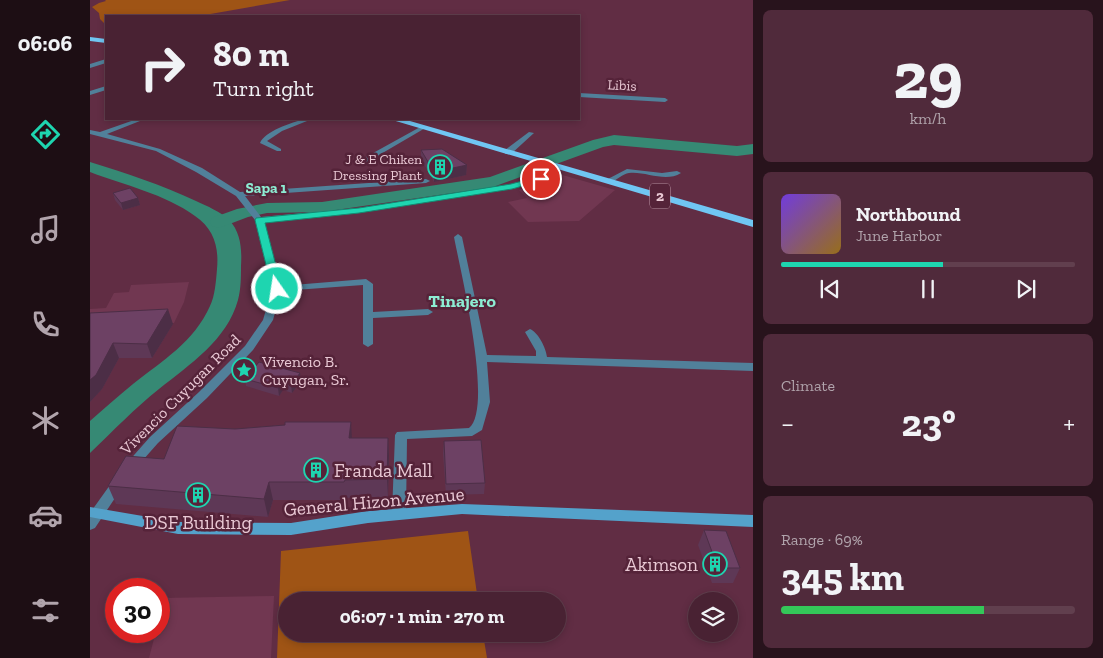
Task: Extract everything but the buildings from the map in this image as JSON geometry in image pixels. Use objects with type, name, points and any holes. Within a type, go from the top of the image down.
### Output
[{"type":"highway","points":[[90,39],[105,41]]},
{"type":"highway","name":"2","points":[[397,120],[753,224]]},
{"type":"main road","name":"General Hizon Avenue","points":[[92,516],[178,528],[282,529],[399,514],[462,509],[753,521]]},
{"type":"street","points":[[90,58],[105,62]]},
{"type":"street","points":[[90,66],[105,62]]},
{"type":"street","points":[[91,93],[105,88]]},
{"type":"street","name":"Libis","points":[[580,95],[665,100]]},
{"type":"street","points":[[100,135],[139,120]]},
{"type":"street","points":[[278,150],[263,143],[264,140],[280,130],[306,120]]},
{"type":"street","points":[[359,163],[424,128]]},
{"type":"street","points":[[90,132],[158,150],[222,182],[241,198],[259,220],[277,289],[366,282],[368,284],[368,344]]},
{"type":"street","points":[[508,152],[531,133]]},
{"type":"street","points":[[608,181],[627,171],[662,175],[677,173]]},
{"type":"street","points":[[259,220],[359,210],[512,187],[555,174]]},
{"type":"street","points":[[241,198],[426,181]]},
{"type":"street","points":[[399,514],[401,435],[472,432],[478,428],[484,402],[482,358],[458,238]]},
{"type":"street","name":"Vivencio Cuyugan Road","points":[[92,516],[123,475],[154,440],[203,395],[249,348],[268,320],[277,289]]},
{"type":"street","points":[[369,315],[428,312]]},
{"type":"street","points":[[530,332],[541,351],[542,361]]},
{"type":"street","points":[[482,358],[753,367]]},
{"type":"shaded area","points":[[290,0],[205,15],[105,15],[105,24],[100,19],[99,13],[92,7],[106,1]]},
{"type":"shaded area","points":[[90,162],[170,190],[222,214],[233,225],[240,242],[241,283],[233,314],[216,339],[195,360],[141,404],[90,453],[90,421],[176,350],[203,319],[213,298],[216,283],[217,253],[211,233],[195,216],[158,196],[90,172]]},
{"type":"shaded area","points":[[559,174],[615,190],[579,221],[528,222],[508,202],[527,198],[519,190]]},
{"type":"shaded area","points":[[189,282],[184,302],[174,323],[90,326],[90,309],[106,308],[114,293],[129,292],[131,285]]},
{"type":"shaded area","points":[[468,531],[477,592],[279,592],[281,551]]},
{"type":"shaded area","points":[[274,596],[271,658],[149,658],[153,643],[170,643],[170,598]]},
{"type":"shaded area","points":[[278,631],[278,642],[484,642],[487,658],[277,658]]},
{"type":"waterway","points":[[219,222],[243,213],[267,208],[322,207],[493,182],[599,143],[614,140],[737,151],[753,149]]},
{"type":"place","name":"J & E Chiken Dressing Plant","points":[[440,167]]},
{"type":"place","name":"Vivencio B. Cuyugan, Sr.","points":[[244,370]]},
{"type":"place","name":"Franda Mall","points":[[316,470]]},
{"type":"place","name":"DSF Building","points":[[198,495]]},
{"type":"place","name":"Akimson","points":[[715,564]]},
{"type":"district","name":"Sapa 1","points":[[266,188]]},
{"type":"district","name":"Tinajero","points":[[462,301]]},
{"type":"route","points":[[277,289],[259,220],[359,210],[512,187],[541,179]]}]
